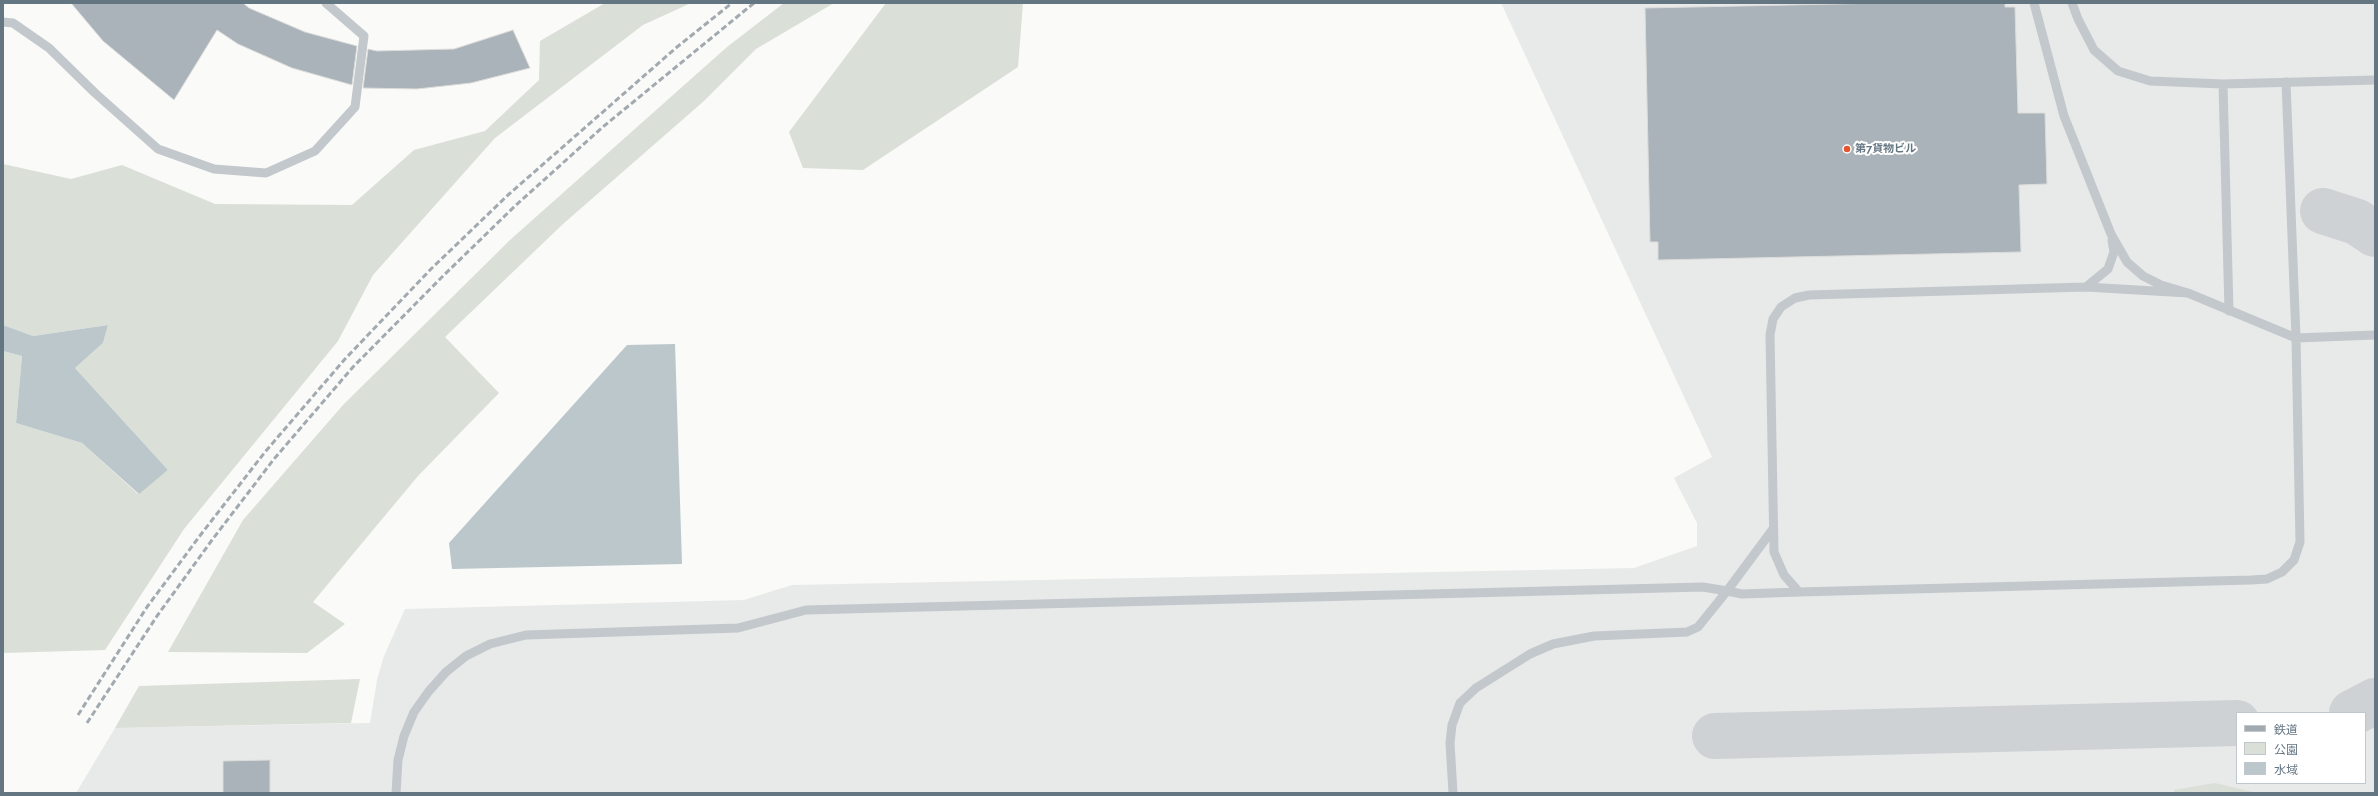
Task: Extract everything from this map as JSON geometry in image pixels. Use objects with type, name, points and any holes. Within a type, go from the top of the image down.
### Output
[{"type":"lane","points":[[3,22],[12,23],[49,48],[95,93],[158,149],[214,169],[266,173],[315,151],[355,107],[364,36],[326,3]]},
{"type":"lane","points":[[2034,3],[2064,116],[2112,234],[2127,262],[2142,276],[2161,285],[2188,293],[2296,338],[2375,335]]},
{"type":"lane","points":[[2072,3],[2078,20],[2094,50],[2118,71],[2150,81],[2223,84],[2375,80]]},
{"type":"lane","points":[[396,793],[398,760],[404,736],[414,712],[429,691],[446,672],[466,656],[490,644],[526,635],[738,628],[806,610],[1703,587],[1742,594],[2267,579],[2282,572],[2294,560],[2300,542],[2296,338],[2286,82]]},
{"type":"lane","points":[[2223,84],[2229,311]]},
{"type":"lane","points":[[2086,287],[2108,269],[2114,252],[2112,234]]},
{"type":"lane","points":[[1799,592],[1784,576],[1774,552],[1770,335],[1773,319],[1781,307],[1795,298],[1809,296],[2086,287],[2188,293]]},
{"type":"lane","points":[[1453,793],[1450,743],[1452,726],[1460,704],[1476,688],[1530,654],[1553,644],[1594,636],[1687,632],[1698,627],[1773,529]]},
{"type":"shaded area","points":[[1501,3],[2375,3],[2375,793],[76,793],[115,728],[370,723],[377,680],[384,656],[405,609],[744,600],[792,585],[1634,568],[1697,546],[1697,523],[1674,478],[1712,457]]},
{"type":"green space","points":[[605,3],[691,3],[643,25],[495,138],[373,275],[338,341],[184,529],[105,650],[3,653],[3,351],[22,356],[16,423],[82,443],[138,494],[168,470],[75,368],[103,343],[108,325],[33,336],[3,325],[3,164],[71,179],[122,165],[215,204],[352,205],[414,150],[485,131],[539,80],[540,41]]},
{"type":"green space","points":[[784,3],[834,3],[756,49],[704,101],[563,224],[445,337],[499,393],[418,476],[313,602],[345,624],[307,653],[168,652],[243,520],[343,405],[510,240],[727,47]]},
{"type":"green space","points":[[886,3],[1023,3],[1018,67],[863,170],[803,168],[789,132]]},
{"type":"green space","points":[[360,679],[351,723],[115,728],[139,686]]},
{"type":"green space","points":[[2215,783],[2257,793],[2174,793],[2174,790]]},
{"type":"water","points":[[3,325],[33,336],[108,325],[103,343],[75,368],[168,470],[139,494],[82,443],[16,423],[22,356],[3,351]]},
{"type":"water","points":[[675,344],[682,564],[452,569],[449,543],[627,345]]},
{"type":"building","points":[[71,3],[243,3],[249,8],[305,32],[357,46],[352,85],[292,68],[238,44],[217,30],[174,100],[103,41]]},
{"type":"building","name":"第7貨物ビル","points":[[1885,3],[2005,3],[2005,7],[2015,7],[2018,113],[2045,113],[2047,184],[2019,185],[2021,252],[1658,260],[1658,242],[1650,242],[1645,8]]},
{"type":"building","points":[[513,30],[530,68],[471,83],[417,89],[363,88],[368,49],[377,51],[454,49]]},
{"type":"building","points":[[270,760],[270,793],[223,793],[223,761]]},
{"type":"taxiway","points":[[2323,211],[2357,222],[2375,234]]},
{"type":"taxiway","points":[[2354,712],[2375,701]]},
{"type":"taxiway","points":[[1715,736],[2236,723]]},
{"type":"railway","points":[[78,715],[147,607],[202,533],[265,452],[345,359],[431,269],[508,195],[677,47],[732,3]]},
{"type":"railway","points":[[87,723],[157,616],[212,540],[274,459],[353,367],[516,205],[604,126],[754,3]]},
{"type":"place","name":"第7貨物ビル","points":[[1847,149]]}]
